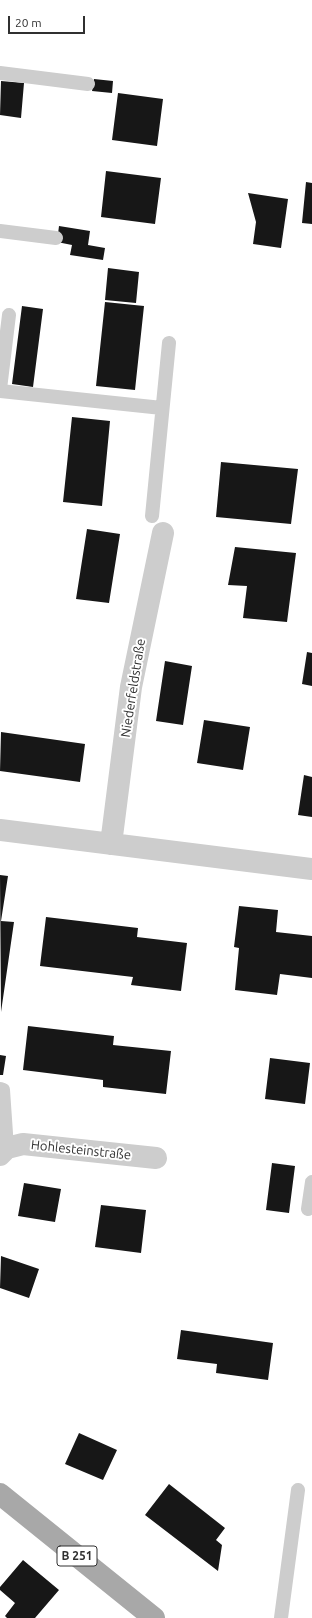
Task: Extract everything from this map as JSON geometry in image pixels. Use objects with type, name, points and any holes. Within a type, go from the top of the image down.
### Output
[{"type":"main road","name":"B 251","points":[[0,1494],[154,1618]]},
{"type":"street","name":"Niederfeldstraße","points":[[111,844],[131,687],[157,524]]},
{"type":"street","points":[[0,830],[312,869]]},
{"type":"street","name":"Hohlesteinstraße","points":[[3,1152],[23,1144],[156,1158]]},
{"type":"lane","points":[[0,73],[88,84]]},
{"type":"lane","points":[[0,231],[56,238]]},
{"type":"lane","points":[[9,315],[1,369],[0,390],[162,408]]},
{"type":"lane","points":[[157,524],[162,408],[170,343]]},
{"type":"lane","points":[[0,1089],[2,1090],[3,1152]]},
{"type":"lane","points":[[308,1209],[312,1182]]},
{"type":"lane","points":[[281,1618],[298,1490]]},
{"type":"building","points":[[94,79],[113,81],[112,93],[92,91]]},
{"type":"building","points":[[1,81],[24,83],[21,118],[0,115]]},
{"type":"building","points":[[118,93],[163,99],[157,146],[112,140]]},
{"type":"building","points":[[106,171],[161,178],[155,224],[101,217]]},
{"type":"building","points":[[306,182],[312,183],[312,224],[302,223]]},
{"type":"building","points":[[248,193],[288,199],[281,248],[253,244],[256,222]]},
{"type":"building","points":[[59,226],[90,231],[88,245],[105,248],[103,260],[70,255],[72,245],[57,242]]},
{"type":"building","points":[[108,268],[139,272],[136,303],[105,300]]},
{"type":"building","points":[[105,302],[144,306],[135,390],[96,386]]},
{"type":"building","points":[[22,306],[43,309],[33,387],[12,384]]},
{"type":"building","points":[[72,417],[110,421],[102,506],[63,502]]},
{"type":"building","points":[[221,462],[298,469],[291,524],[216,517]]},
{"type":"building","points":[[87,529],[120,534],[109,603],[76,599]]},
{"type":"building","points":[[235,547],[296,553],[287,622],[243,618],[247,586],[228,585]]},
{"type":"building","points":[[307,652],[312,653],[312,686],[302,684]]},
{"type":"building","points":[[165,661],[192,666],[183,725],[156,721]]},
{"type":"building","points":[[204,720],[250,727],[243,770],[197,763]]},
{"type":"building","points":[[1,732],[85,744],[80,782],[0,771]]},
{"type":"building","points":[[304,775],[312,777],[312,817],[298,815]]},
{"type":"building","points":[[0,875],[8,876],[1,921],[14,922],[1,1012]]},
{"type":"building","points":[[239,906],[278,910],[276,932],[312,936],[312,978],[280,974],[277,995],[235,990],[239,948],[234,947]]},
{"type":"building","points":[[46,917],[138,928],[137,937],[187,943],[181,991],[131,985],[133,977],[40,966]]},
{"type":"building","points":[[28,1026],[114,1036],[113,1045],[171,1051],[166,1094],[103,1087],[103,1080],[23,1070]]},
{"type":"building","points":[[0,1055],[6,1056],[3,1075],[0,1075]]},
{"type":"building","points":[[270,1058],[310,1063],[305,1104],[265,1099]]},
{"type":"building","points":[[272,1163],[295,1166],[289,1213],[266,1210]]},
{"type":"building","points":[[24,1183],[61,1189],[55,1222],[18,1216]]},
{"type":"building","points":[[101,1205],[146,1210],[141,1253],[95,1247]]},
{"type":"building","points":[[1,1256],[39,1269],[29,1298],[0,1288]]},
{"type":"building","points":[[181,1330],[273,1343],[268,1380],[216,1373],[217,1364],[177,1359]]},
{"type":"building","points":[[79,1433],[117,1450],[103,1480],[65,1464]]},
{"type":"building","points":[[169,1484],[225,1528],[216,1540],[222,1545],[218,1571],[145,1515]]},
{"type":"building","points":[[23,1560],[59,1590],[35,1618],[7,1618],[5,1616],[15,1603],[0,1590],[0,1587]]}]
